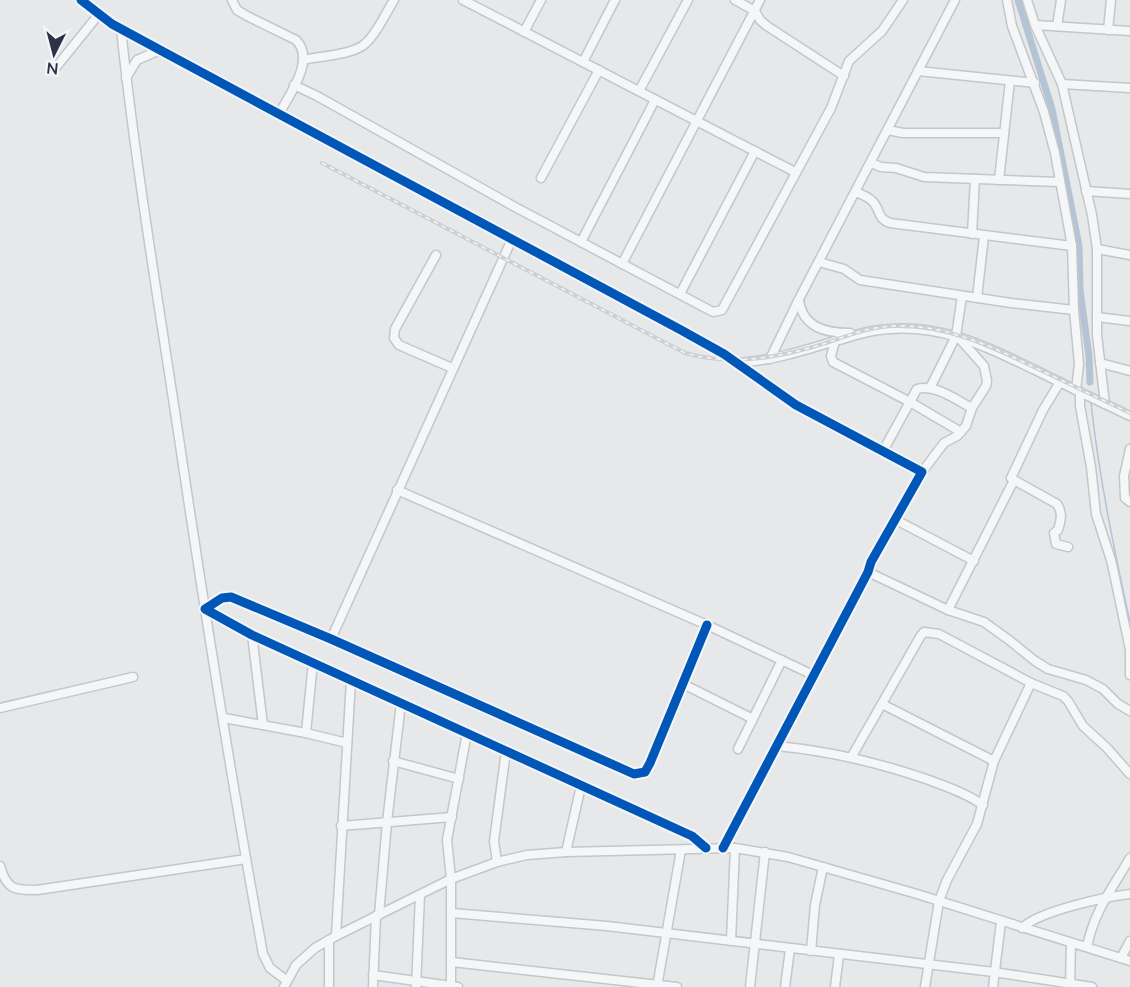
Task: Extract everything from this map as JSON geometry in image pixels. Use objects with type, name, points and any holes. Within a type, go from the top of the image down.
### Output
[{"type":"street","points":[[81,0],[121,29],[681,330],[737,363],[796,405],[922,472]]},
{"type":"street","points":[[232,0],[237,10],[296,40],[302,49],[303,60],[294,85],[279,114]]},
{"type":"street","points":[[303,60],[359,48],[367,43],[393,0]]},
{"type":"street","points":[[463,0],[795,172]]},
{"type":"street","points":[[524,32],[541,0]]},
{"type":"street","points":[[583,62],[615,0]]},
{"type":"street","points":[[639,91],[688,0]]},
{"type":"street","points":[[735,0],[755,11],[767,26],[844,76]]},
{"type":"street","points":[[622,264],[760,0]]},
{"type":"street","points":[[294,85],[713,312],[722,310],[831,108],[849,61],[882,31],[903,0]]},
{"type":"street","points":[[770,359],[955,0]]},
{"type":"street","points":[[1007,0],[1012,26],[1044,112],[1072,246],[1079,364],[1078,391],[1091,467],[1096,514],[1111,560],[1130,650],[1130,675]]},
{"type":"street","points":[[1027,0],[1035,25],[1062,84],[1086,191],[1097,249],[1097,317],[1105,404]]},
{"type":"street","points":[[1057,26],[1061,0]]},
{"type":"street","points":[[1108,30],[1111,0]]},
{"type":"street","points":[[57,66],[99,14]]},
{"type":"street","points":[[1035,25],[1130,32]]},
{"type":"street","points":[[121,29],[126,78],[189,515],[246,859],[263,954],[270,968],[285,984],[305,955],[332,938],[452,879],[497,862],[527,855],[566,852],[706,848],[735,848],[765,852],[939,901],[1125,959],[1130,942]]},
{"type":"street","points":[[126,78],[137,60],[160,50]]},
{"type":"street","points":[[541,178],[599,70]]},
{"type":"street","points":[[918,71],[1035,83]]},
{"type":"street","points":[[999,180],[1011,81]]},
{"type":"street","points":[[1062,84],[1130,88]]},
{"type":"street","points":[[581,242],[656,100]]},
{"type":"street","points":[[888,130],[903,133],[1004,133]]},
{"type":"street","points":[[680,294],[755,151]]},
{"type":"street","points":[[871,163],[924,177],[1060,182]]},
{"type":"street","points":[[972,234],[975,179]]},
{"type":"street","points":[[1086,191],[1130,195]]},
{"type":"street","points":[[856,192],[870,199],[878,209],[878,215],[882,220],[890,223],[1072,246]]},
{"type":"street","points":[[977,298],[984,236]]},
{"type":"street","points":[[331,639],[512,239]]},
{"type":"street","points":[[1097,249],[1130,255]]},
{"type":"street","points":[[436,255],[395,329],[394,339],[399,345],[452,368]]},
{"type":"street","points":[[819,262],[844,269],[860,280],[1074,310]]},
{"type":"street","points":[[930,388],[956,336],[962,296]]},
{"type":"street","points":[[799,299],[802,315],[816,326],[831,332],[857,334]]},
{"type":"street","points":[[1097,317],[1130,321]]},
{"type":"street","points":[[737,363],[770,359],[857,334],[892,328],[913,328],[956,336],[996,352],[1130,416]]},
{"type":"street","points":[[723,848],[868,572],[871,562],[922,472],[944,443],[961,432],[986,386],[986,373],[979,359],[956,336]]},
{"type":"street","points":[[835,341],[831,356],[833,362],[910,402],[961,432]]},
{"type":"street","points":[[1100,363],[1130,371]]},
{"type":"street","points":[[1060,382],[1043,410],[1011,478],[1057,504],[1061,510],[1061,519],[1058,530],[1054,533],[1056,544],[1068,547]]},
{"type":"street","points":[[883,451],[917,389],[930,388],[972,408]]},
{"type":"street","points":[[1130,449],[1124,476],[1125,498],[1130,502]]},
{"type":"street","points":[[948,610],[1014,480]]},
{"type":"street","points":[[398,490],[707,625],[813,675]]},
{"type":"street","points":[[896,519],[974,561]]},
{"type":"street","points":[[868,572],[948,610],[984,622],[1041,665],[1086,680],[1103,689],[1118,704],[1130,711]]},
{"type":"street","points":[[205,609],[222,598],[231,597],[634,774],[642,773],[648,768],[707,625]]},
{"type":"street","points":[[205,609],[252,635],[692,836],[706,848]]},
{"type":"street","points":[[852,756],[924,632],[939,634],[1031,683],[1056,692],[1068,701],[1083,726],[1130,774]]},
{"type":"street","points":[[252,635],[263,725]]},
{"type":"street","points":[[738,748],[782,660]]},
{"type":"street","points":[[306,733],[313,662]]},
{"type":"street","points":[[0,708],[133,677]]},
{"type":"street","points":[[328,987],[351,680]]},
{"type":"street","points":[[926,987],[939,901],[947,880],[977,824],[994,761],[1031,683]]},
{"type":"street","points":[[684,684],[753,719]]},
{"type":"street","points":[[373,987],[377,915],[401,703]]},
{"type":"street","points":[[882,704],[994,761]]},
{"type":"street","points":[[224,718],[347,743]]},
{"type":"street","points":[[373,975],[416,984],[454,987],[452,879],[447,840],[467,733]]},
{"type":"street","points":[[777,746],[852,756],[959,791],[982,805]]},
{"type":"street","points":[[497,862],[494,841],[506,751]]},
{"type":"street","points":[[393,761],[459,779]]},
{"type":"street","points":[[566,852],[581,786]]},
{"type":"street","points":[[341,826],[452,817]]},
{"type":"street","points":[[731,941],[735,848]]},
{"type":"street","points":[[657,986],[681,850]]},
{"type":"street","points":[[750,987],[765,852]]},
{"type":"street","points":[[1087,947],[1093,922],[1105,897],[1130,858]]},
{"type":"street","points":[[0,866],[4,879],[11,888],[37,890],[246,859]]},
{"type":"street","points":[[811,951],[815,905],[823,867]]},
{"type":"street","points":[[1022,928],[1032,920],[1105,897],[1130,894]]},
{"type":"street","points":[[416,984],[420,895]]},
{"type":"street","points":[[452,913],[607,926],[994,972],[1092,987]]},
{"type":"street","points":[[993,987],[1001,922]]},
{"type":"street","points":[[1070,985],[1071,943]]},
{"type":"street","points":[[785,987],[790,949]]},
{"type":"street","points":[[835,987],[839,955]]},
{"type":"street","points":[[452,962],[677,987]]},
{"type":"waterway","points":[[1018,0],[1052,109],[1079,246],[1080,290],[1089,356],[1090,382]]},
{"type":"waterway","points":[[1091,403],[1098,458],[1130,622]]},
{"type":"railway","points":[[322,163],[685,353],[740,360],[777,356],[814,347],[862,331],[893,326],[912,326],[967,338],[1130,413]]},
{"type":"cycle path","points":[[81,0],[112,24],[724,354],[796,405],[922,472],[871,562],[868,572],[723,848]]},
{"type":"cycle path","points":[[706,848],[692,836],[252,635],[205,609],[222,598],[231,597],[634,774],[645,772],[650,763],[707,625]]}]
